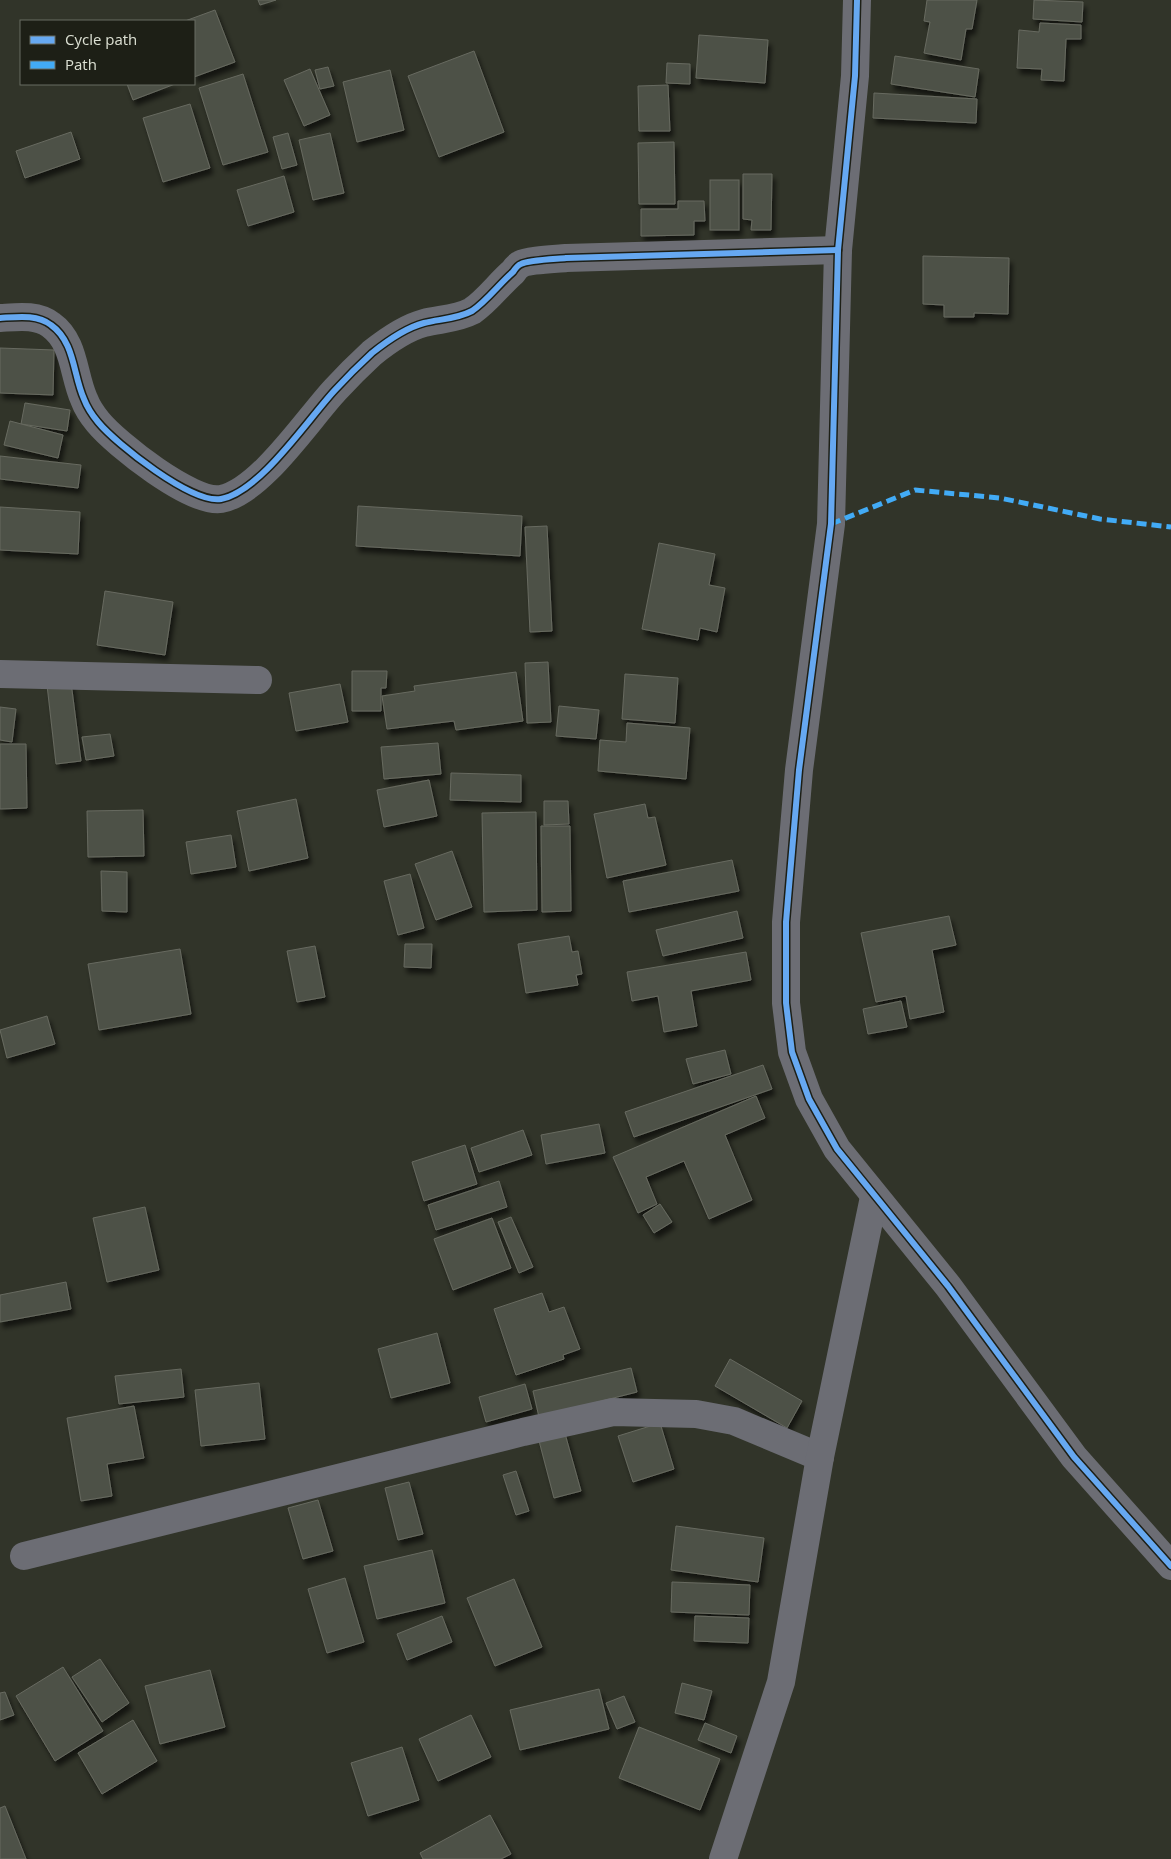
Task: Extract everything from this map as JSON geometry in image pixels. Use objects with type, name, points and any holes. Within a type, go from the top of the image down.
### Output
[{"type":"street","points":[[857,0],[855,76],[838,250],[831,524],[799,770],[786,922],[786,1003],[792,1052],[809,1099],[837,1150],[948,1286],[1074,1457],[1171,1566]]},
{"type":"street","points":[[0,318],[41,318],[52,325],[64,338],[71,352],[84,399],[98,422],[156,471],[178,486],[203,496],[220,499],[240,492],[264,472],[335,390],[373,353],[405,330],[423,323],[460,316],[473,310],[522,264],[566,258],[838,250]]},
{"type":"street","points":[[0,674],[258,680]]},
{"type":"street","points":[[722,1859],[781,1682],[820,1457],[874,1197]]},
{"type":"street","points":[[24,1556],[523,1432],[612,1412],[696,1414],[734,1421],[820,1457]]},
{"type":"building","points":[[258,0],[276,0],[260,5]]},
{"type":"building","points":[[927,0],[977,0],[972,29],[966,29],[961,60],[924,53],[930,22],[924,21]]},
{"type":"building","points":[[1034,0],[1083,2],[1082,22],[1033,19]]},
{"type":"building","points":[[215,10],[235,62],[195,77],[195,20],[188,20]]},
{"type":"building","points":[[1040,23],[1081,25],[1081,39],[1066,39],[1064,81],[1041,80],[1042,69],[1017,68],[1019,30],[1039,32]]},
{"type":"building","points":[[699,35],[768,40],[765,83],[696,78]]},
{"type":"building","points":[[474,51],[504,132],[439,157],[408,76]]},
{"type":"building","points":[[895,56],[979,69],[975,97],[891,84]]},
{"type":"building","points":[[667,63],[690,64],[690,84],[666,83]]},
{"type":"building","points":[[328,67],[334,86],[320,89],[315,70]]},
{"type":"building","points":[[310,69],[330,115],[304,126],[284,80]]},
{"type":"building","points":[[390,70],[404,130],[357,142],[343,82]]},
{"type":"building","points":[[243,74],[268,152],[223,165],[199,88]]},
{"type":"building","points":[[127,85],[172,85],[133,100]]},
{"type":"building","points":[[668,85],[670,131],[639,131],[638,86]]},
{"type":"building","points":[[874,93],[977,99],[976,123],[873,118]]},
{"type":"building","points":[[190,104],[210,168],[163,182],[143,118]]},
{"type":"building","points":[[71,132],[80,159],[25,178],[16,151]]},
{"type":"building","points":[[288,133],[297,165],[282,169],[273,137]]},
{"type":"building","points":[[330,133],[344,193],[313,200],[299,140]]},
{"type":"building","points":[[674,142],[675,204],[639,204],[638,143]]},
{"type":"building","points":[[743,174],[772,174],[771,230],[751,230],[752,220],[743,219]]},
{"type":"building","points":[[284,176],[294,212],[248,226],[237,190]]},
{"type":"building","points":[[710,180],[739,180],[739,230],[710,230]]},
{"type":"building","points":[[678,201],[704,201],[705,221],[694,221],[694,235],[641,236],[641,209],[678,209]]},
{"type":"building","points":[[923,256],[1009,258],[1008,314],[974,313],[974,317],[944,317],[944,305],[923,304]]},
{"type":"building","points":[[0,348],[54,350],[53,395],[0,393]]},
{"type":"building","points":[[25,403],[70,410],[67,431],[21,424]]},
{"type":"building","points":[[10,421],[63,435],[58,458],[4,445]]},
{"type":"building","points":[[0,456],[81,465],[78,488],[0,479]]},
{"type":"building","points":[[358,506],[522,516],[520,556],[356,546]]},
{"type":"building","points":[[0,507],[80,512],[78,554],[0,550]]},
{"type":"building","points":[[547,526],[552,631],[530,632],[525,527]]},
{"type":"building","points":[[659,543],[715,554],[709,585],[725,588],[717,632],[700,628],[698,640],[642,629]]},
{"type":"building","points":[[105,591],[173,602],[165,655],[97,645]]},
{"type":"building","points":[[548,662],[551,722],[527,723],[525,663]]},
{"type":"building","points":[[352,671],[387,671],[386,688],[381,688],[381,711],[352,711]]},
{"type":"building","points":[[516,672],[523,721],[456,730],[454,721],[387,729],[382,696],[415,691],[414,686]]},
{"type":"building","points":[[625,674],[678,678],[675,723],[622,719]]},
{"type":"building","points":[[71,682],[81,761],[56,764],[47,685]]},
{"type":"building","points":[[340,684],[348,722],[296,731],[289,693]]},
{"type":"building","points":[[559,706],[599,710],[596,739],[556,736]]},
{"type":"building","points":[[0,707],[16,709],[12,742],[0,740]]},
{"type":"building","points":[[627,723],[690,728],[686,779],[598,771],[600,740],[626,742]]},
{"type":"building","points":[[110,734],[114,756],[86,760],[82,737]]},
{"type":"building","points":[[438,743],[441,774],[384,779],[381,747]]},
{"type":"building","points":[[0,744],[26,744],[27,808],[0,809]]},
{"type":"building","points":[[451,773],[521,775],[521,802],[450,800]]},
{"type":"building","points":[[429,780],[437,816],[384,827],[377,790]]},
{"type":"building","points":[[296,799],[308,858],[249,871],[237,811]]},
{"type":"building","points":[[544,801],[568,801],[569,824],[544,825]]},
{"type":"building","points":[[645,804],[648,818],[655,817],[666,865],[607,878],[594,814]]},
{"type":"building","points":[[143,810],[144,856],[88,857],[87,811]]},
{"type":"building","points":[[536,812],[537,910],[484,912],[482,813]]},
{"type":"building","points":[[541,826],[570,826],[571,911],[542,912]]},
{"type":"building","points":[[231,835],[236,867],[191,874],[186,842]]},
{"type":"building","points":[[452,851],[472,907],[436,920],[415,864]]},
{"type":"building","points":[[732,860],[739,891],[629,912],[623,881]]},
{"type":"building","points":[[101,871],[127,872],[127,912],[102,911]]},
{"type":"building","points":[[410,874],[424,928],[398,935],[384,881]]},
{"type":"building","points":[[737,911],[743,938],[663,956],[656,930]]},
{"type":"building","points":[[949,916],[956,945],[932,950],[944,1012],[910,1019],[906,996],[876,1002],[861,933]]},
{"type":"building","points":[[569,936],[572,952],[578,951],[582,974],[576,975],[578,985],[526,993],[518,944]]},
{"type":"building","points":[[405,944],[432,944],[431,968],[404,967]]},
{"type":"building","points":[[315,946],[325,997],[297,1002],[287,951]]},
{"type":"building","points":[[180,949],[191,1014],[99,1030],[88,964]]},
{"type":"building","points":[[746,952],[751,980],[691,991],[697,1026],[664,1032],[658,996],[632,1001],[627,972]]},
{"type":"building","points":[[901,1001],[907,1027],[868,1034],[863,1009]]},
{"type":"building","points":[[47,1016],[55,1044],[7,1058],[0,1030]]},
{"type":"building","points":[[725,1050],[731,1074],[693,1084],[686,1059]]},
{"type":"building","points":[[763,1065],[772,1089],[634,1137],[625,1112]]},
{"type":"building","points":[[756,1096],[765,1118],[725,1135],[752,1200],[709,1219],[684,1161],[646,1177],[657,1204],[638,1213],[613,1157]]},
{"type":"building","points":[[599,1124],[605,1153],[546,1164],[541,1135]]},
{"type":"building","points":[[523,1130],[532,1155],[479,1172],[471,1148]]},
{"type":"building","points":[[465,1145],[477,1184],[424,1201],[412,1162]]},
{"type":"building","points":[[499,1181],[507,1207],[436,1230],[428,1205]]},
{"type":"building","points":[[660,1204],[672,1222],[654,1233],[643,1215]]},
{"type":"building","points":[[145,1207],[159,1270],[107,1282],[93,1218]]},
{"type":"building","points":[[511,1217],[533,1267],[519,1273],[498,1222]]},
{"type":"building","points":[[492,1218],[511,1268],[453,1290],[434,1239]]},
{"type":"building","points":[[66,1282],[71,1309],[0,1322],[0,1295]]},
{"type":"building","points":[[542,1293],[549,1312],[564,1307],[580,1349],[563,1355],[564,1359],[516,1375],[494,1309]]},
{"type":"building","points":[[437,1333],[450,1383],[391,1398],[378,1349]]},
{"type":"building","points":[[730,1359],[802,1401],[787,1428],[715,1386]]},
{"type":"building","points":[[631,1368],[637,1392],[539,1417],[533,1391]]},
{"type":"building","points":[[181,1369],[184,1397],[119,1404],[115,1376]]},
{"type":"building","points":[[259,1383],[265,1439],[201,1446],[195,1390]]},
{"type":"building","points":[[525,1384],[532,1409],[486,1422],[479,1397]]},
{"type":"building","points":[[134,1406],[144,1458],[107,1464],[112,1496],[81,1501],[67,1418]]},
{"type":"building","points":[[660,1423],[674,1469],[633,1482],[618,1436]]},
{"type":"building","points":[[564,1430],[581,1491],[554,1498],[538,1437]]},
{"type":"building","points":[[516,1471],[529,1511],[516,1515],[503,1475]]},
{"type":"building","points":[[409,1482],[423,1534],[398,1540],[385,1488]]},
{"type":"building","points":[[318,1500],[333,1551],[303,1559],[288,1508]]},
{"type":"building","points":[[676,1526],[764,1538],[758,1582],[671,1570]]},
{"type":"building","points":[[432,1550],[445,1603],[377,1619],[364,1566]]},
{"type":"building","points":[[345,1578],[364,1642],[327,1653],[308,1589]]},
{"type":"building","points":[[514,1579],[542,1647],[495,1666],[467,1598]]},
{"type":"building","points":[[672,1582],[750,1585],[749,1615],[671,1612]]},
{"type":"building","points":[[442,1616],[452,1642],[407,1660],[397,1634]]},
{"type":"building","points":[[695,1616],[749,1618],[748,1643],[694,1641]]},
{"type":"building","points":[[100,1659],[129,1703],[102,1722],[72,1677]]},
{"type":"building","points":[[63,1667],[103,1731],[55,1761],[16,1696]]},
{"type":"building","points":[[210,1670],[225,1727],[160,1744],[145,1686]]},
{"type":"building","points":[[682,1683],[712,1691],[704,1720],[675,1713]]},
{"type":"building","points":[[599,1689],[609,1729],[520,1750],[510,1710]]},
{"type":"building","points":[[5,1692],[14,1715],[0,1720],[0,1693]]},
{"type":"building","points":[[624,1696],[635,1722],[617,1729],[606,1703]]},
{"type":"building","points":[[471,1715],[491,1757],[438,1781],[419,1739]]},
{"type":"building","points":[[133,1720],[157,1761],[102,1794],[78,1753]]},
{"type":"building","points":[[705,1723],[737,1736],[731,1753],[698,1740]]},
{"type":"building","points":[[639,1727],[720,1759],[700,1810],[619,1778]]},
{"type":"building","points":[[402,1747],[419,1800],[368,1816],[351,1763]]},
{"type":"building","points":[[5,1806],[26,1859],[0,1859],[0,1808]]},
{"type":"building","points":[[490,1815],[511,1854],[501,1859],[423,1859],[420,1853]]},
{"type":"marked path","points":[[831,524],[915,490],[1000,498],[1100,519],[1171,527]]},
{"type":"cycle path","points":[[857,0],[855,76],[838,250],[831,524],[799,770],[786,922],[786,1003],[792,1052],[809,1099],[837,1149],[948,1286],[1074,1457],[1171,1566]]},
{"type":"cycle path","points":[[0,318],[33,318],[40,319],[51,325],[65,340],[80,390],[96,420],[107,432],[155,471],[174,483],[208,498],[221,499],[236,493],[267,469],[335,390],[378,348],[396,335],[417,325],[472,311],[521,264],[566,258],[838,250]]}]
